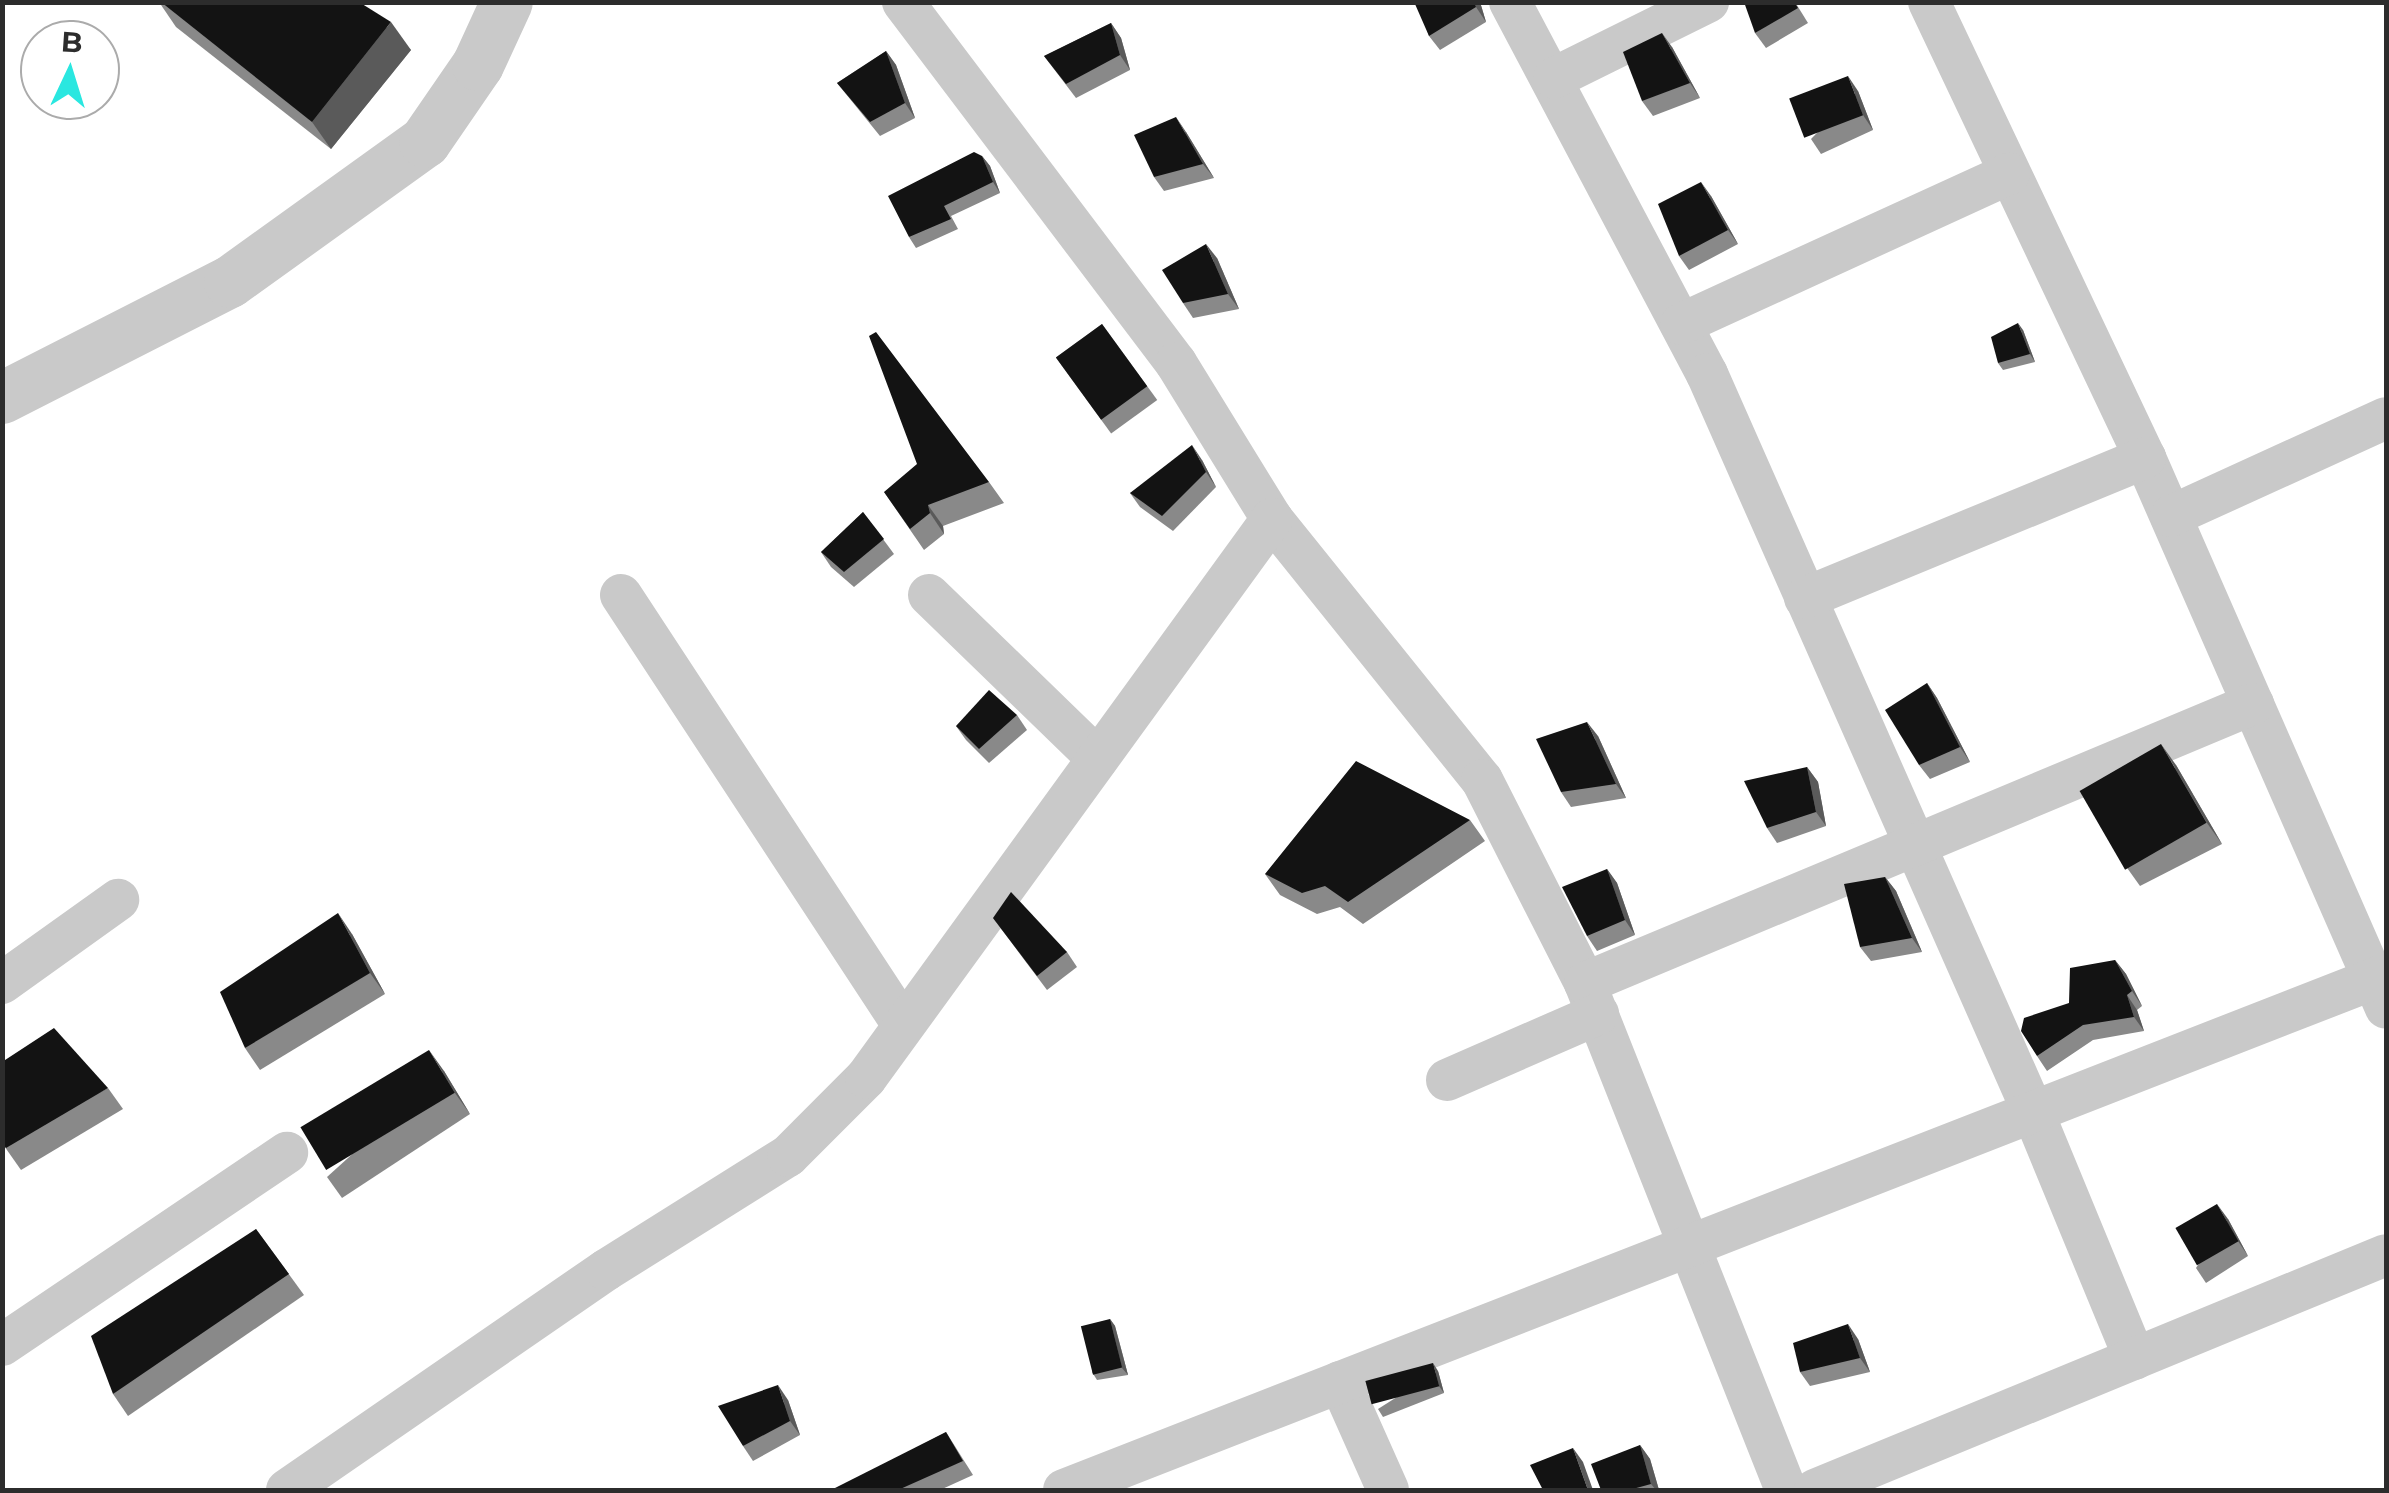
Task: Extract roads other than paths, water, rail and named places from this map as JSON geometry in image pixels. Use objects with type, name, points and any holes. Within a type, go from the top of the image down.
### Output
[{"type":"street","points":[[2,398],[230,282],[426,142],[478,65],[507,2]]},
{"type":"street","points":[[903,2],[1176,362],[1272,519],[1362,639],[1482,780],[1592,998],[1786,1490]]},
{"type":"street","points":[[1510,2],[1554,78],[1681,324],[2033,1112],[2134,1359]]},
{"type":"street","points":[[1554,78],[1708,2]]},
{"type":"street","points":[[1064,1490],[2033,1112],[2382,987],[2145,458],[1929,2]]},
{"type":"street","points":[[1681,324],[2010,174]]},
{"type":"street","points":[[2171,516],[2386,418]]},
{"type":"street","points":[[1806,598],[2145,458]]},
{"type":"street","points":[[287,1490],[606,1270],[788,1156],[866,1078],[1272,519]]},
{"type":"street","points":[[929,595],[1098,758]]},
{"type":"street","points":[[621,596],[904,1025]]},
{"type":"street","points":[[1446,1080],[1592,998],[1916,848],[2253,704]]},
{"type":"street","points":[[2,982],[118,900]]},
{"type":"street","points":[[2,1345],[287,1153]]},
{"type":"street","points":[[1815,1490],[2386,1255]]},
{"type":"street","points":[[1340,1382],[1388,1490]]}]
